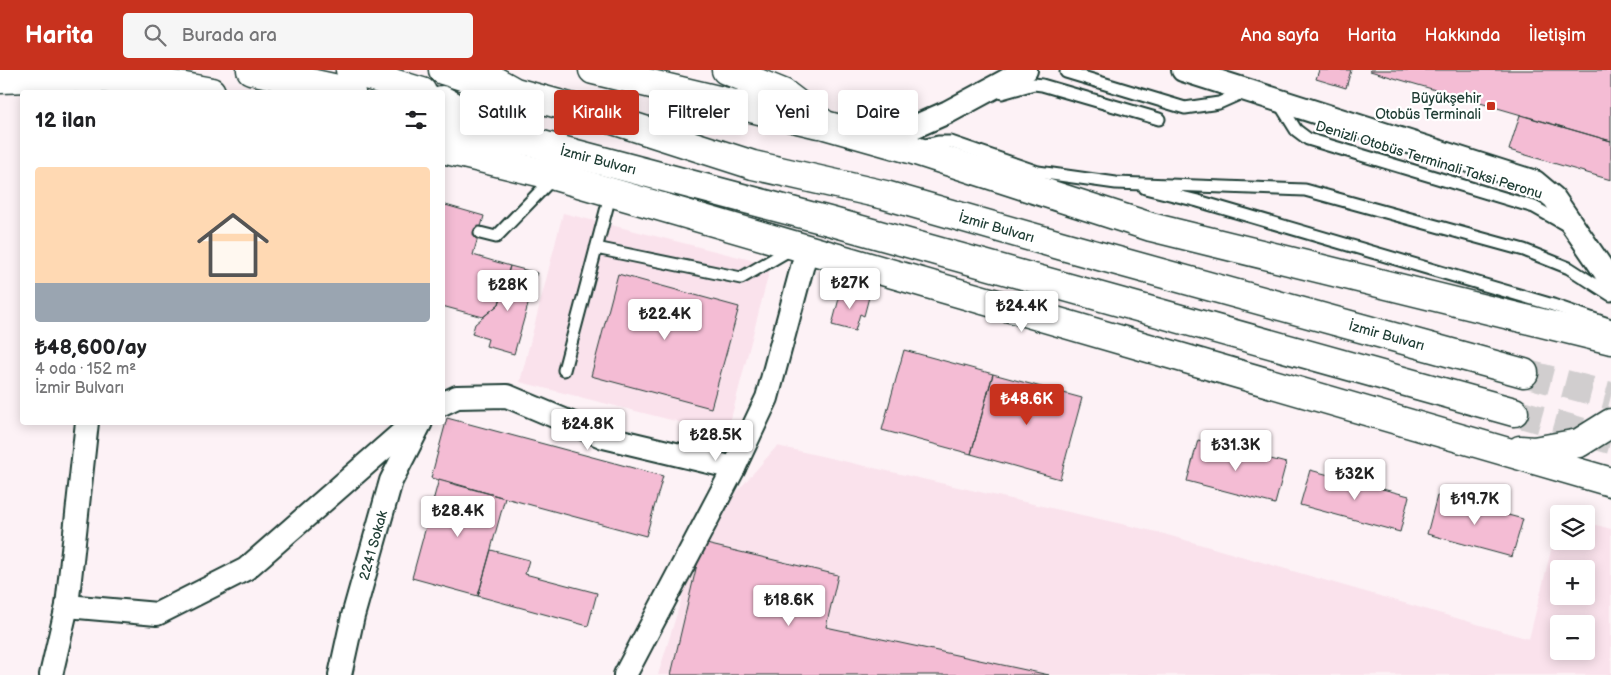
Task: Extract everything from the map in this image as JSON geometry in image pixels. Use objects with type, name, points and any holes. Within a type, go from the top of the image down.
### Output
[{"type":"main road","points":[[350,70],[415,90]]},
{"type":"main road","points":[[443,70],[508,90]]},
{"type":"main road","name":"İzmir Bulvarı","points":[[475,70],[511,90]]},
{"type":"main road","points":[[593,70],[758,110]]},
{"type":"main road","points":[[726,70],[776,90]]},
{"type":"main road","points":[[255,71],[342,90]]},
{"type":"main road","points":[[0,79],[66,76],[187,90]]},
{"type":"main road","name":"İzmir Bulvarı","points":[[544,100],[591,112],[753,165],[885,195],[1524,373]]},
{"type":"main road","points":[[445,102],[531,142]]},
{"type":"main road","points":[[453,126],[522,169]]},
{"type":"main road","name":"İzmir Bulvarı","points":[[453,126],[531,142],[829,221],[1514,412]]},
{"type":"main road","points":[[828,127],[910,149],[1151,226],[1611,340]]},
{"type":"main road","points":[[445,150],[555,176],[1204,363],[1488,448],[1611,482]]},
{"type":"main road","points":[[1488,448],[1534,451],[1579,443],[1611,423]]},
{"type":"street","points":[[882,141],[948,112],[1026,70]]},
{"type":"street","points":[[1183,70],[1535,182],[1554,198],[1611,281]]},
{"type":"street","points":[[625,675],[734,468],[767,398],[801,248]]},
{"type":"street","points":[[447,396],[507,396],[604,437],[734,468]]},
{"type":"street","points":[[51,675],[67,606],[87,425]]},
{"type":"street","points":[[67,606],[157,614],[246,569],[411,425]]},
{"type":"street","name":"2241 Sokak","points":[[340,675],[353,616],[391,481],[419,425]]},
{"type":"lane","points":[[1066,72],[1185,108],[1219,103],[1248,91]]},
{"type":"lane","points":[[948,112],[1034,84],[1159,119]]},
{"type":"lane","points":[[910,149],[938,142],[951,142],[1038,172],[1123,183],[1305,190],[1524,250],[1569,268],[1611,294]]},
{"type":"lane","points":[[480,233],[496,237],[555,176]]},
{"type":"lane","points":[[1123,183],[1208,204],[1552,305],[1611,325]]},
{"type":"lane","points":[[564,370],[611,192]]},
{"type":"lane","points":[[596,248],[740,278],[801,248]]},
{"type":"shaded area","points":[[563,213],[771,265],[727,434],[520,382]]},
{"type":"shaded area","points":[[777,446],[1157,532],[1529,639],[1551,550],[1595,550],[1595,525],[1611,529],[1611,675],[658,675],[702,532]]},
{"type":"building","points":[[1319,70],[1351,70],[1346,88],[1316,79]]},
{"type":"building","points":[[1611,70],[1611,141],[1370,71]]},
{"type":"building","points":[[1520,115],[1611,141],[1611,180],[1509,150]]},
{"type":"building","points":[[445,205],[484,216],[473,255],[510,266],[499,304],[483,317],[445,307]]},
{"type":"building","points":[[510,266],[537,273],[514,354],[486,346],[488,339],[472,334],[475,324],[499,304]]},
{"type":"building","points":[[618,274],[739,307],[711,408],[591,376]]},
{"type":"building","points":[[841,291],[869,297],[864,316],[860,314],[855,331],[832,325]]},
{"type":"building","points":[[904,350],[993,374],[971,454],[882,430]]},
{"type":"building","points":[[993,374],[1082,398],[1060,479],[971,454]]},
{"type":"building","points":[[447,418],[663,476],[646,536],[431,478]]},
{"type":"building","points":[[1198,440],[1286,463],[1275,504],[1187,481]]},
{"type":"building","points":[[1310,470],[1409,496],[1400,532],[1300,505]]},
{"type":"building","points":[[439,479],[505,498],[478,596],[412,578]]},
{"type":"building","points":[[1437,496],[1523,519],[1512,557],[1427,534]]},
{"type":"building","points":[[702,543],[838,575],[826,627],[1049,675],[671,675]]},
{"type":"building","points":[[491,550],[529,560],[525,574],[597,593],[588,626],[478,596]]},
{"type":"tunnel","points":[[1524,373],[1611,396]]},
{"type":"tunnel","points":[[1514,412],[1611,440]]},
{"type":"place","name":"Büyükşehir Otobüs Terminali","points":[[1491,106]]}]
